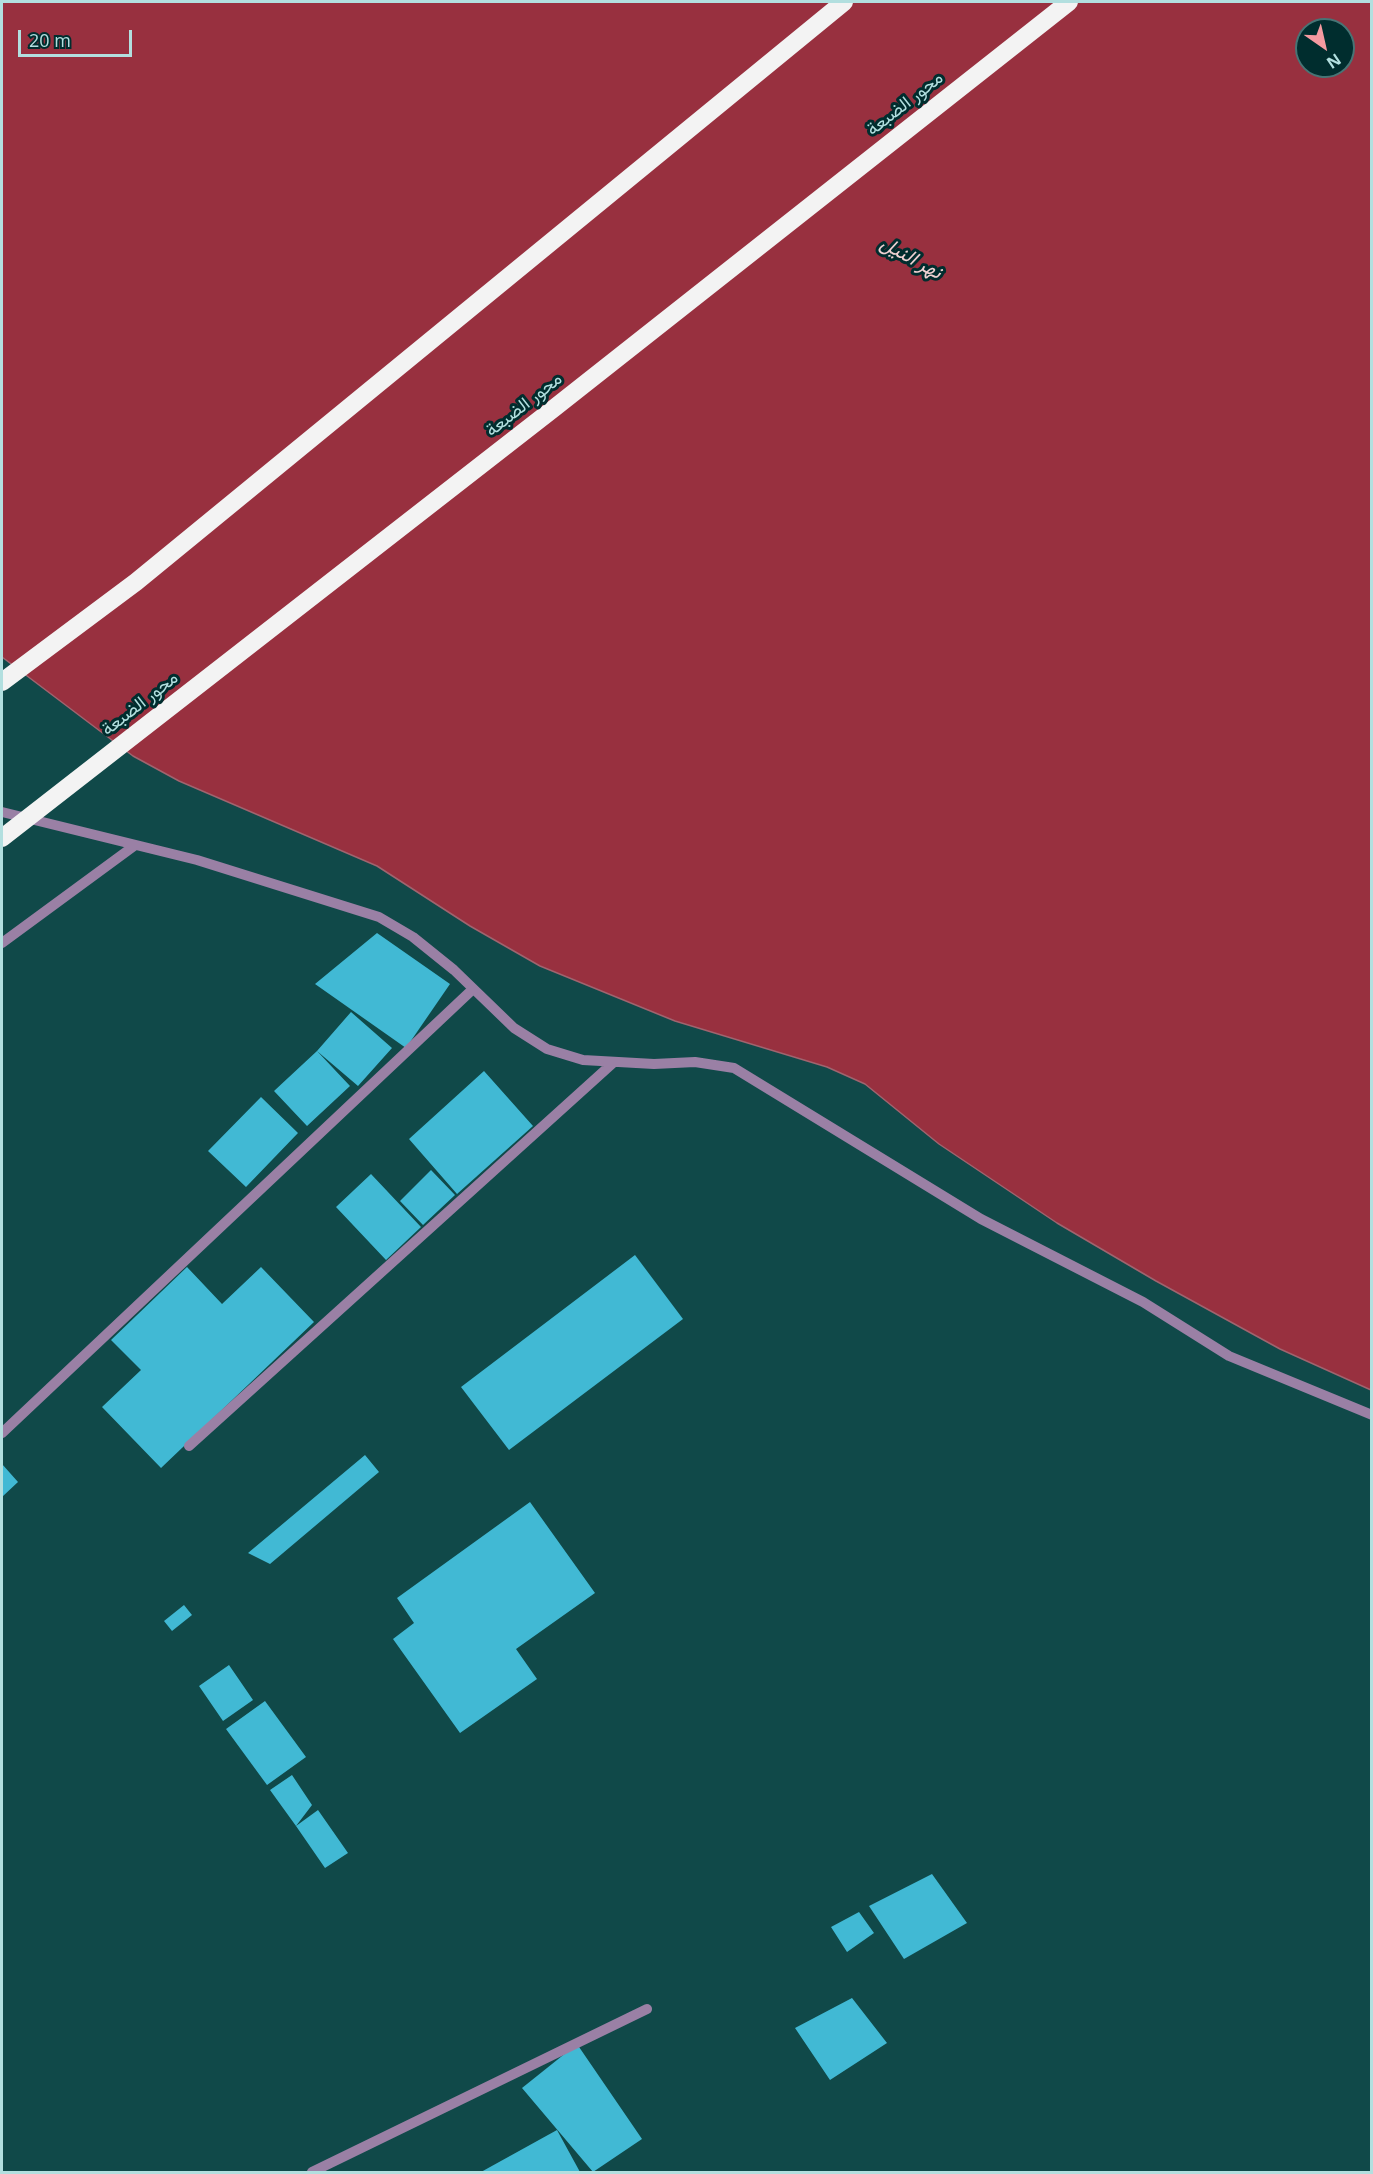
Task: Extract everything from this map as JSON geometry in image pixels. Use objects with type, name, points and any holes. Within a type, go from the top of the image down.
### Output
[{"type":"highway","points":[[2,682],[136,582],[844,2]]},
{"type":"highway","name":"محور الضبعة","points":[[2,838],[562,402],[1069,2]]},
{"type":"street","points":[[2,812],[197,860],[379,917],[413,937],[454,970],[514,1028],[548,1049],[583,1060],[654,1064],[695,1062],[734,1068],[981,1219],[1143,1302],[1229,1356],[1371,1415]]},
{"type":"street","points":[[2,943],[134,846]]},
{"type":"street","points":[[2,1433],[473,989]]},
{"type":"street","points":[[189,1446],[614,1062]]},
{"type":"street","points":[[312,2172],[647,2009]]},
{"type":"water","name":"نهر النيل","points":[[2,2],[1371,2],[1371,1390],[1280,1349],[1057,1223],[939,1144],[865,1084],[827,1067],[675,1021],[540,966],[470,926],[377,866],[179,781],[133,756],[2,657]]},
{"type":"building","points":[[377,933],[450,984],[406,1048],[315,984]]},
{"type":"building","points":[[351,1012],[392,1048],[358,1086],[317,1051]]},
{"type":"building","points":[[317,1051],[350,1086],[307,1126],[274,1091]]},
{"type":"building","points":[[484,1071],[533,1126],[457,1194],[409,1139]]},
{"type":"building","points":[[261,1097],[298,1133],[246,1187],[208,1151]]},
{"type":"building","points":[[431,1170],[455,1195],[423,1225],[400,1201]]},
{"type":"building","points":[[371,1174],[421,1227],[386,1260],[336,1207]]},
{"type":"building","points":[[635,1255],[683,1319],[509,1450],[461,1387]]},
{"type":"building","points":[[187,1267],[222,1304],[261,1267],[314,1322],[161,1468],[102,1407],[141,1370],[111,1340]]},
{"type":"building","points":[[365,1455],[379,1472],[270,1564],[248,1553]]},
{"type":"building","points":[[2,1464],[18,1482],[2,1497]]},
{"type":"building","points":[[530,1502],[595,1593],[516,1649],[537,1679],[460,1733],[393,1639],[414,1623],[397,1598]]},
{"type":"building","points":[[184,1605],[192,1615],[172,1631],[164,1621]]},
{"type":"building","points":[[229,1665],[253,1700],[223,1721],[199,1686]]},
{"type":"building","points":[[265,1701],[306,1757],[267,1785],[226,1729]]},
{"type":"building","points":[[292,1775],[312,1805],[296,1826],[270,1790]]},
{"type":"building","points":[[318,1810],[348,1853],[325,1868],[296,1826]]},
{"type":"building","points":[[932,1874],[967,1923],[904,1959],[869,1906]]},
{"type":"building","points":[[859,1912],[874,1933],[847,1952],[831,1927]]},
{"type":"building","points":[[852,1998],[887,2043],[830,2080],[795,2028]]},
{"type":"building","points":[[577,2044],[642,2139],[593,2172],[522,2088]]},
{"type":"building","points":[[557,2130],[580,2172],[481,2172]]}]
